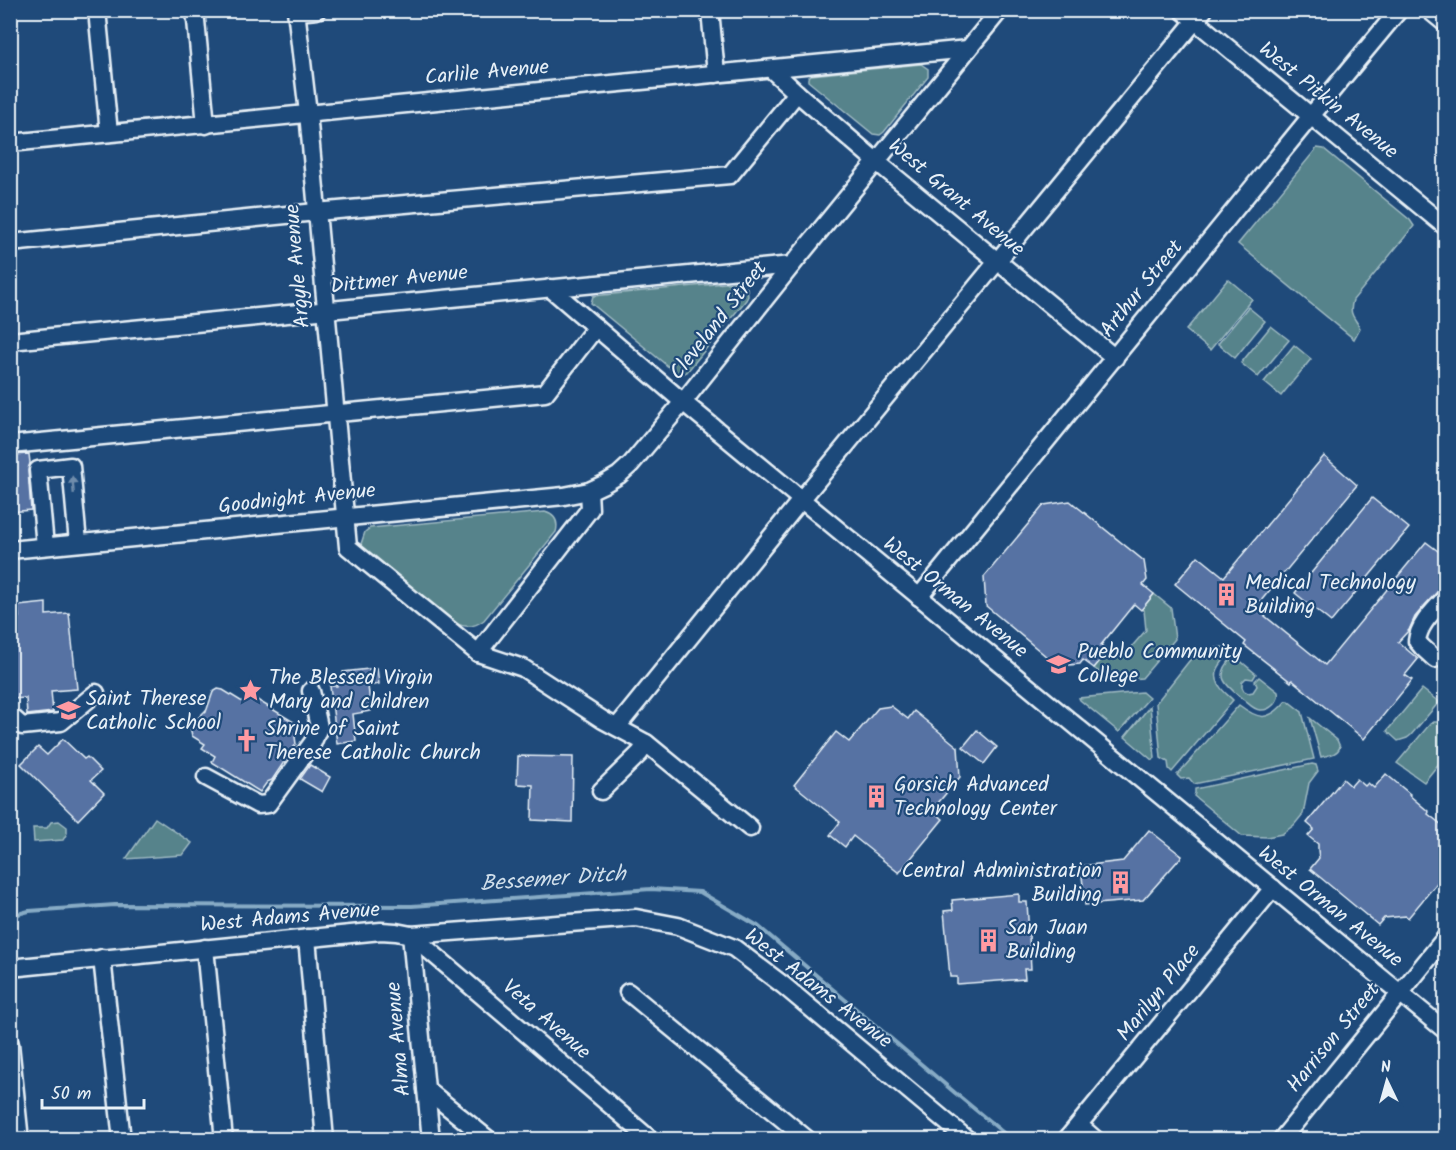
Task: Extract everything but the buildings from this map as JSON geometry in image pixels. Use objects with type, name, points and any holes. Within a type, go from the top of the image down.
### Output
[{"type":"street","points":[[97,10],[109,133]]},
{"type":"street","points":[[195,10],[206,124]]},
{"type":"street","points":[[297,11],[317,10]]},
{"type":"street","points":[[710,10],[716,74]]},
{"type":"street","name":"Cleveland Street","points":[[589,491],[620,476],[632,464],[1000,10]]},
{"type":"street","name":"Arthur Street","points":[[919,597],[1399,10]]},
{"type":"street","points":[[1429,10],[1446,24]]},
{"type":"street","name":"Argyle Avenue","points":[[297,11],[345,517]]},
{"type":"street","points":[[610,724],[801,500],[998,261],[1194,14]]},
{"type":"street","name":"West Pitkin Avenue","points":[[1194,14],[1311,116],[1446,227]]},
{"type":"street","name":"Carlile Avenue","points":[[10,143],[968,50]]},
{"type":"street","name":"West Grant Avenue","points":[[771,69],[877,162],[1115,358]]},
{"type":"street","points":[[10,243],[316,212],[730,175],[797,93]]},
{"type":"street","name":"Dittmer Avenue","points":[[10,341],[792,265]]},
{"type":"street","name":"West Orman Avenue","points":[[550,288],[801,500],[1446,1031]]},
{"type":"street","points":[[10,445],[544,393],[596,327]]},
{"type":"street","points":[[45,546],[38,470],[71,466],[78,543]]},
{"type":"street","points":[[478,653],[590,509],[589,491]]},
{"type":"street","name":"Goodnight Avenue","points":[[10,550],[564,496],[589,491]]},
{"type":"street","points":[[345,517],[348,547],[478,653],[523,668],[610,724],[646,743],[750,828]]},
{"type":"street","points":[[1435,659],[1417,641],[1418,632],[1446,597]]},
{"type":"street","points":[[206,777],[258,805],[268,804],[313,742],[319,727],[311,691]]},
{"type":"street","points":[[14,719],[22,726],[62,722],[96,693]]},
{"type":"street","points":[[602,791],[640,753],[646,743]]},
{"type":"street","name":"Marilyn Place","points":[[1066,1140],[1273,888]]},
{"type":"street","name":"West Adams Avenue","points":[[10,968],[381,931],[411,935],[636,918],[678,926],[734,948],[968,1140]]},
{"type":"street","name":"Alma Avenue","points":[[411,935],[431,1140]]},
{"type":"street","name":"Veta Avenue","points":[[411,935],[632,1131],[651,1140]]},
{"type":"street","name":"Harrison Street","points":[[1281,1140],[1446,937]]},
{"type":"street","points":[[307,938],[325,1140]]},
{"type":"street","points":[[205,948],[224,1140]]},
{"type":"street","points":[[102,958],[122,1140]]},
{"type":"street","points":[[628,992],[808,1140]]},
{"type":"street","points":[[10,1044],[20,1140]]},
{"type":"street","points":[[426,1089],[489,1140]]},
{"type":"street","points":[[1079,1125],[1096,1140]]},
{"type":"green space","points":[[921,64],[928,69],[928,77],[880,135],[873,134],[808,81],[811,75]]},
{"type":"green space","points":[[1317,148],[1324,149],[1410,220],[1414,226],[1353,300],[1352,313],[1360,328],[1354,339],[1238,244]]},
{"type":"green space","points":[[1228,279],[1252,299],[1210,350],[1186,330]]},
{"type":"green space","points":[[735,282],[747,288],[746,300],[687,372],[682,374],[676,373],[591,303],[593,296]]},
{"type":"green space","points":[[1248,307],[1265,321],[1235,358],[1218,344]]},
{"type":"green space","points":[[1271,326],[1289,340],[1258,377],[1241,363]]},
{"type":"green space","points":[[1294,345],[1311,359],[1281,396],[1264,382]]},
{"type":"green space","points":[[545,512],[555,519],[556,532],[484,620],[470,626],[455,623],[361,544],[365,532],[370,528]]},
{"type":"green space","points":[[1154,594],[1171,608],[1175,639],[1142,678],[1111,681],[1094,668],[1106,653],[1128,651],[1146,630],[1142,609]]},
{"type":"green space","points":[[1222,647],[1227,651],[1227,655],[1218,669],[1217,679],[1222,689],[1233,700],[1172,772],[1168,762],[1161,758],[1156,703],[1197,651]]},
{"type":"green space","points":[[1232,658],[1238,659],[1256,674],[1253,679],[1246,678],[1242,682],[1244,691],[1253,692],[1257,686],[1255,681],[1259,677],[1278,692],[1274,705],[1264,710],[1256,709],[1228,686],[1224,681],[1223,671]]},
{"type":"green space","points":[[1422,689],[1439,702],[1411,735],[1398,741],[1387,731]]},
{"type":"green space","points":[[1142,692],[1149,698],[1119,732],[1079,698]]},
{"type":"green space","points":[[1286,701],[1302,712],[1314,759],[1194,784],[1189,778],[1181,779],[1177,775],[1239,705],[1252,714],[1263,716],[1274,713]]},
{"type":"green space","points":[[1150,706],[1155,758],[1152,760],[1125,737]]},
{"type":"green space","points":[[1310,718],[1337,740],[1340,747],[1337,752],[1321,757]]},
{"type":"green space","points":[[1434,722],[1438,722],[1445,729],[1445,756],[1424,782],[1397,763]]},
{"type":"green space","points":[[1316,765],[1318,771],[1309,783],[1303,814],[1282,834],[1267,837],[1242,836],[1194,796],[1195,789]]},
{"type":"green space","points":[[155,818],[192,843],[183,855],[126,859]]},
{"type":"green space","points":[[59,821],[67,827],[63,840],[34,842],[33,828],[47,828],[51,822]]},
{"type":"waterway","name":"Bessemer Ditch","points":[[10,916],[29,911],[115,905],[412,906],[651,889],[700,892],[758,926],[1012,1140]]},
{"type":"place","name":"Medical Technology Building","points":[[1227,595]]},
{"type":"place","name":"Pueblo Community College","points":[[1059,664]]},
{"type":"place","name":"The Blessed Virgin Mary and children","points":[[251,690]]},
{"type":"place","name":"Saint Therese Catholic School","points":[[68,711]]},
{"type":"place","name":"Shrine of Saint Therese Catholic Church","points":[[247,741]]},
{"type":"place","name":"Gorsich Advanced Technology Center","points":[[876,797]]},
{"type":"place","name":"Central Administration Building","points":[[1120,883]]},
{"type":"place","name":"San Juan Building","points":[[988,940]]}]
